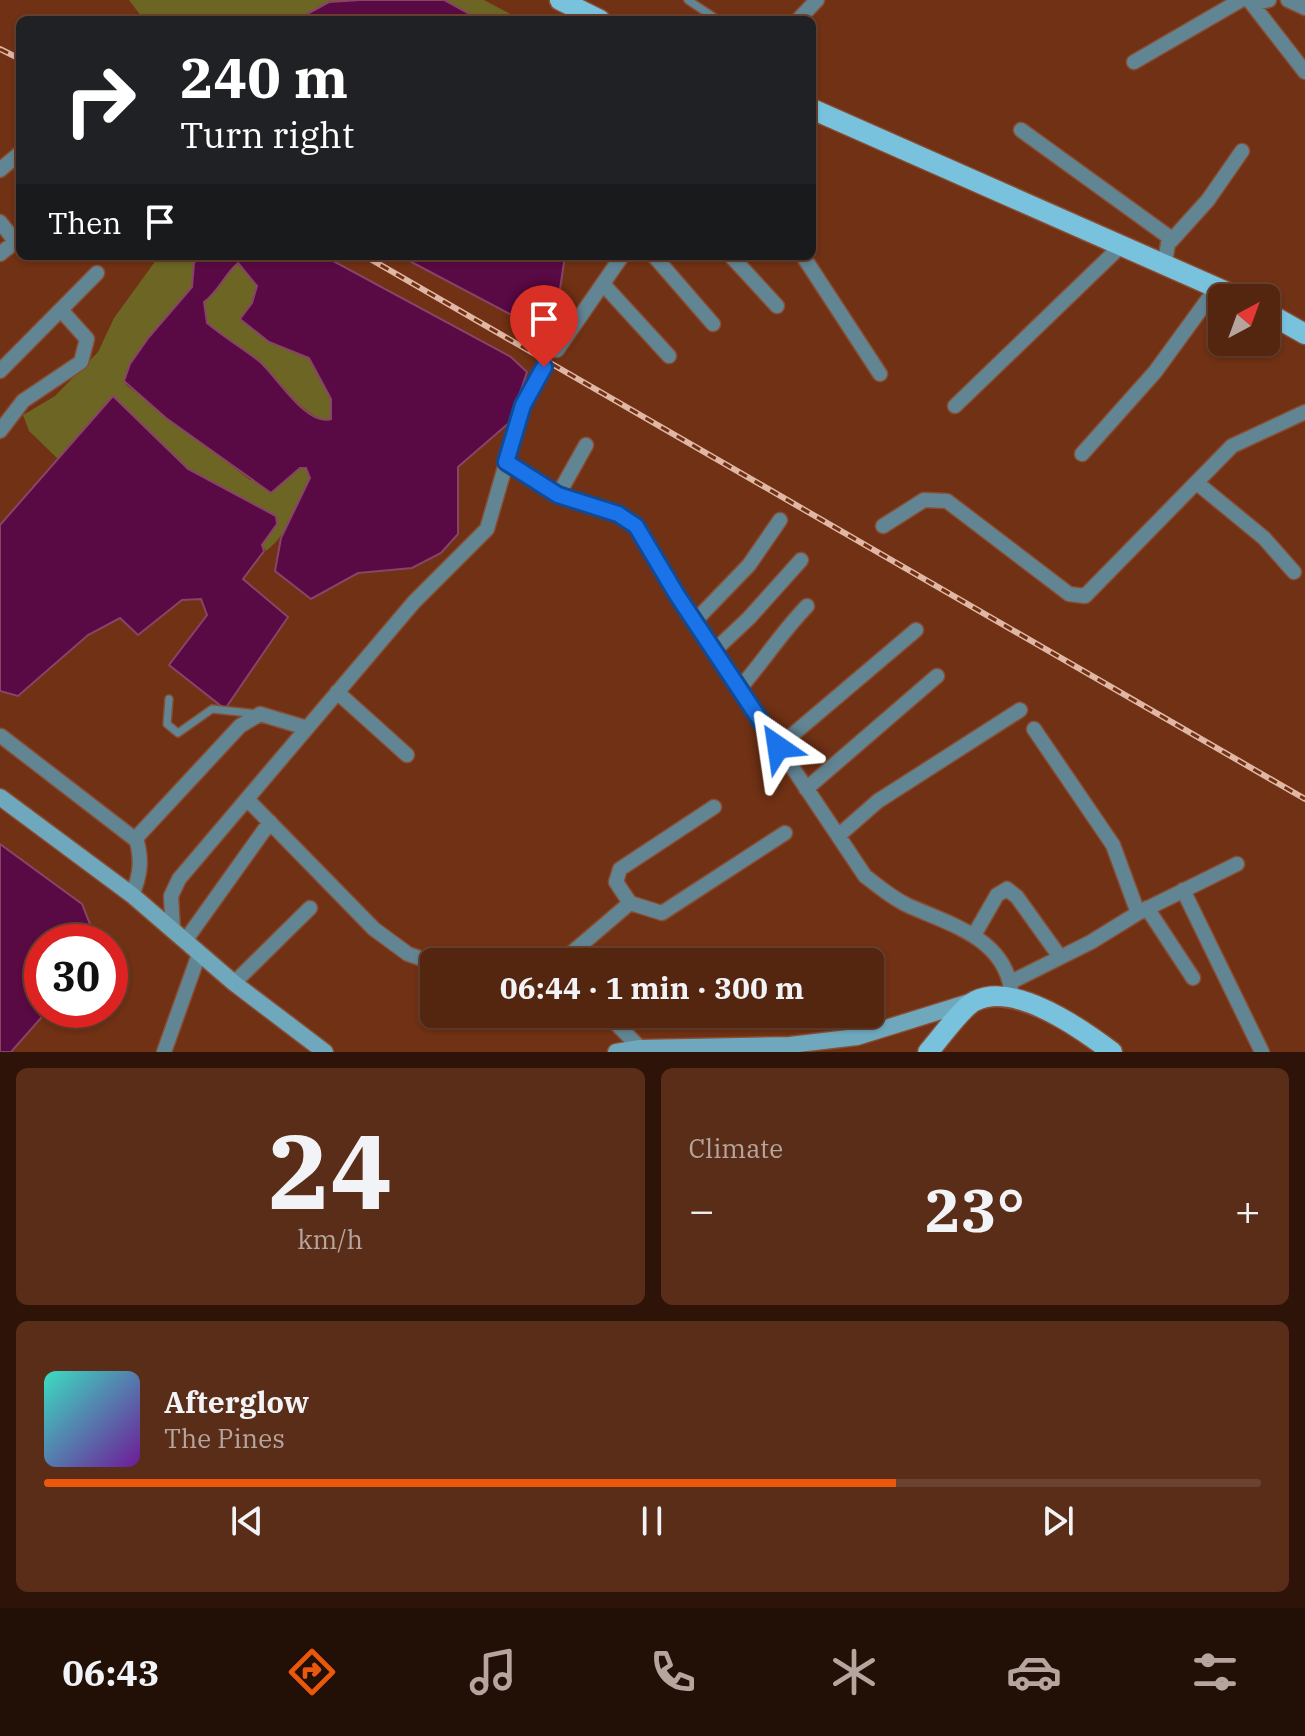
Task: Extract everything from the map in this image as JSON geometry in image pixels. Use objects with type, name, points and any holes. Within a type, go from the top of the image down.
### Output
[{"type":"main road","points":[[560,0],[592,16]]},
{"type":"main road","points":[[816,111],[1211,284]]},
{"type":"main road","points":[[1280,320],[1305,334]]},
{"type":"main road","points":[[0,797],[132,895],[234,983],[325,1052]]},
{"type":"main road","points":[[616,1052],[640,1048],[790,1045],[857,1037],[1012,991],[1076,1024],[1112,1052]]},
{"type":"main road","points":[[928,1052],[975,1001]]},
{"type":"street","points":[[802,16],[817,0]]},
{"type":"street","points":[[1134,62],[1247,1],[1269,0]]},
{"type":"street","points":[[1288,0],[1305,8]]},
{"type":"street","points":[[1247,1],[1305,72]]},
{"type":"street","points":[[1021,130],[1162,231],[1171,241]]},
{"type":"street","points":[[1165,262],[1171,241],[1208,200],[1242,151]]},
{"type":"street","points":[[0,170],[16,156]]},
{"type":"street","points":[[0,222],[16,238]]},
{"type":"street","points":[[0,254],[16,242]]},
{"type":"street","points":[[955,406],[1123,244]]},
{"type":"street","points":[[557,350],[619,260]]},
{"type":"street","points":[[657,260],[713,324]]},
{"type":"street","points":[[735,260],[777,306]]},
{"type":"street","points":[[806,260],[880,374]]},
{"type":"street","points":[[0,371],[97,273]]},
{"type":"street","points":[[603,284],[669,356]]},
{"type":"street","points":[[1082,454],[1155,372],[1208,299]]},
{"type":"street","points":[[0,431],[23,401],[81,362],[87,339],[61,310]]},
{"type":"street","points":[[179,936],[173,889],[414,602],[487,529],[523,405],[544,367]]},
{"type":"street","points":[[883,526],[924,500],[947,501],[1077,598],[1085,596],[1242,439],[1305,412]]},
{"type":"street","points":[[558,495],[586,445]]},
{"type":"street","points":[[506,462],[558,495],[618,514],[636,526],[695,621],[865,876],[891,896],[942,916],[974,935],[1003,964],[1012,991],[1060,957],[1142,910],[1237,864]]},
{"type":"street","points":[[1197,483],[1275,548],[1294,572]]},
{"type":"street","points":[[695,621],[749,565],[780,520]]},
{"type":"street","points":[[715,650],[749,618],[801,560]]},
{"type":"street","points":[[741,687],[764,660],[774,641],[807,606]]},
{"type":"street","points":[[778,747],[916,630]]},
{"type":"street","points":[[806,789],[937,676]]},
{"type":"street","points":[[337,692],[407,755]]},
{"type":"street","points":[[838,836],[878,801],[1020,710]]},
{"type":"street","points":[[136,840],[240,726],[260,714],[307,728]]},
{"type":"street","points":[[1034,729],[1113,845],[1142,910],[1193,978]]},
{"type":"street","points":[[1,736],[136,840],[141,850],[140,875],[132,895]]},
{"type":"street","points":[[247,799],[389,942],[420,958]]},
{"type":"street","points":[[714,807],[620,869],[616,882],[630,903],[662,913],[785,833]]},
{"type":"street","points":[[179,936],[270,822]]},
{"type":"street","points":[[974,935],[997,895],[1007,889],[1017,897],[1060,957]]},
{"type":"street","points":[[1183,890],[1262,1052]]},
{"type":"street","points":[[577,948],[630,903]]},
{"type":"street","points":[[234,983],[310,908]]},
{"type":"street","points":[[164,1052],[199,954]]},
{"type":"street","points":[[621,1028],[640,1048]]},
{"type":"lane","points":[[688,0],[712,16]]},
{"type":"lane","points":[[169,699],[167,724],[178,733],[212,709],[260,714]]},
{"type":"shaded area","points":[[129,0],[360,0],[329,2],[303,16],[141,16]]},
{"type":"shaded area","points":[[444,0],[484,0],[514,16],[473,16]]},
{"type":"shaded area","points":[[444,0],[473,16],[303,16],[329,2]]},
{"type":"shaded area","points":[[156,260],[197,260],[194,263],[192,287],[149,337],[126,385],[250,480],[306,468],[310,478],[297,508],[281,536],[266,551],[262,545],[277,524],[276,516],[188,469],[113,396],[58,459],[29,431],[23,415],[55,396],[98,352],[114,318]]},
{"type":"shaded area","points":[[197,260],[331,260],[511,357],[527,372],[510,422],[458,467],[458,534],[441,553],[412,568],[358,573],[311,599],[275,571],[281,538],[310,478],[306,468],[300,468],[271,493],[166,418],[124,381],[130,364],[149,337],[192,287],[194,263]],"holes":[[[238,263],[257,286],[252,303],[240,319],[269,342],[309,358],[331,399],[331,419],[321,419],[302,408],[259,361],[207,323],[204,302]]]},
{"type":"shaded area","points":[[408,260],[564,260],[556,315],[527,323]]},
{"type":"shaded area","points":[[238,262],[257,286],[252,303],[290,350],[309,358],[331,399],[331,419],[326,421],[306,410],[259,362],[207,323],[204,302]]},
{"type":"shaded area","points":[[113,396],[188,469],[276,516],[277,524],[262,545],[264,551],[243,579],[288,617],[225,709],[169,665],[207,615],[201,599],[182,600],[138,635],[120,618],[88,635],[18,696],[0,691],[0,525]]},
{"type":"shaded area","points":[[0,844],[82,904],[90,924],[24,924],[24,1028],[32,1028],[11,1052],[0,1052]]},
{"type":"railway","points":[[0,49],[16,57]]},
{"type":"railway","points":[[372,260],[1305,799]]},
{"type":"route","points":[[544,367],[523,405],[506,462],[568,500],[618,514],[636,526],[677,595],[778,747]]}]
